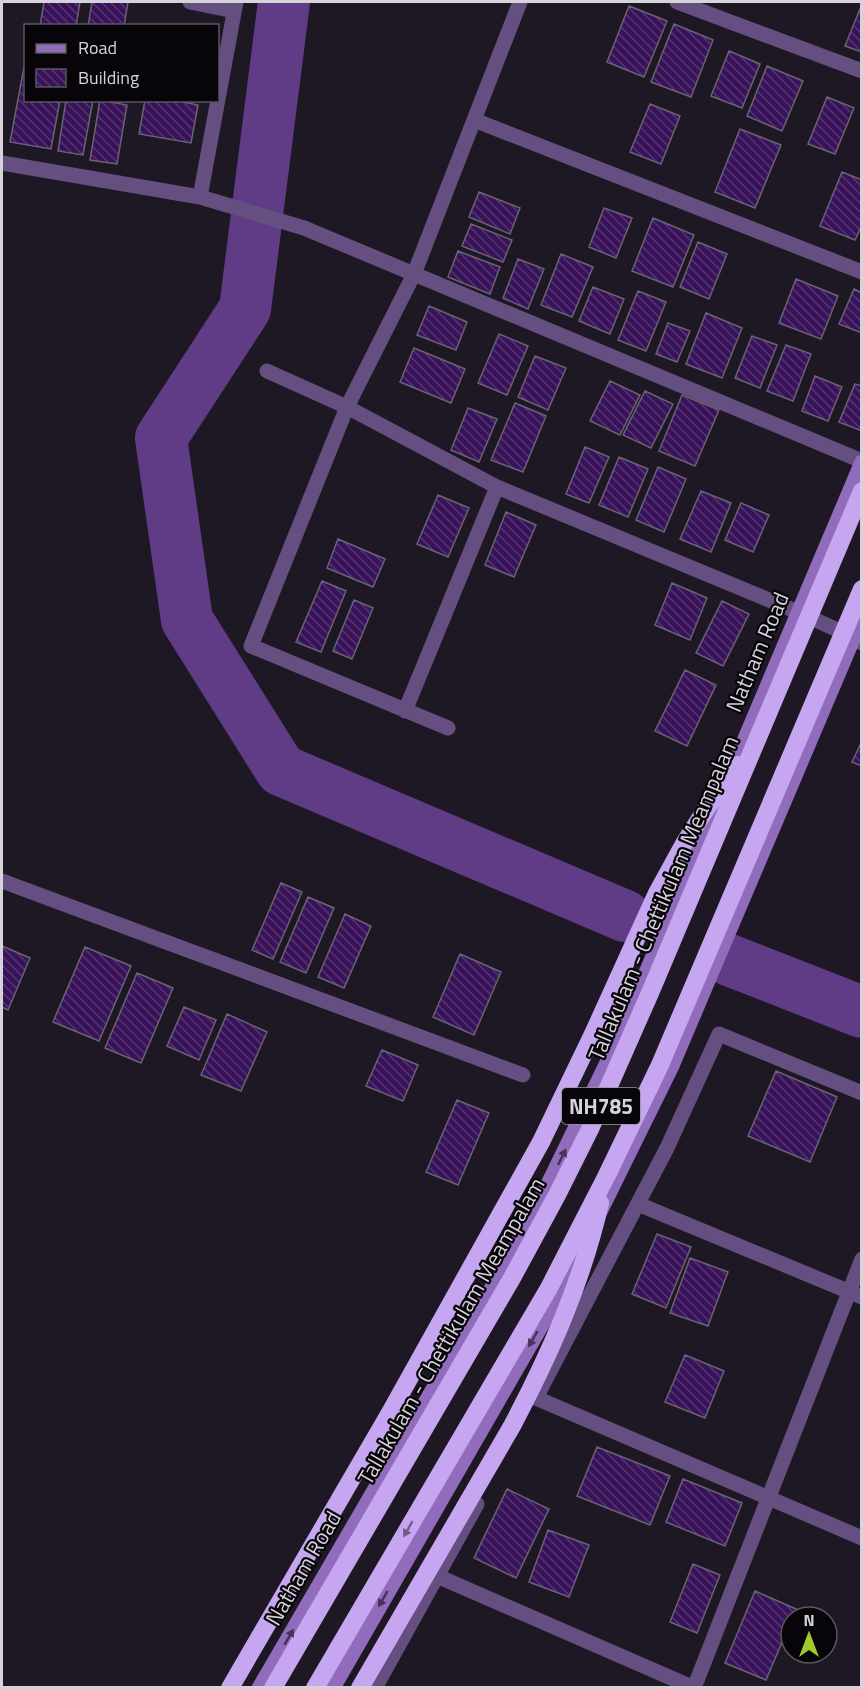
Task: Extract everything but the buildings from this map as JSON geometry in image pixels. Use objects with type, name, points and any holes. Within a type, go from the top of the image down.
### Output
[{"type":"highway","name":"Tallakulam - Chettikulam Meampalam","points":[[273,1688],[512,1278],[590,1129],[650,993],[861,491]]},
{"type":"highway","name":"NH785","points":[[315,1688],[549,1288],[607,1175],[668,1047],[861,589]]},
{"type":"highway","points":[[230,1688],[391,1411],[541,1142],[663,883],[685,842],[756,740]]},
{"type":"highway","points":[[360,1688],[512,1426],[539,1373],[566,1314],[584,1264],[607,1175]]},
{"type":"main road","name":"Natham Road","points":[[259,1688],[483,1302],[551,1178],[616,1044],[861,462]]},
{"type":"main road","points":[[333,1688],[547,1316],[671,1068],[857,640],[861,618]]},
{"type":"street","points":[[190,2],[235,7],[219,94]]},
{"type":"street","points":[[448,728],[251,646],[347,407],[414,274],[520,2]]},
{"type":"street","points":[[677,2],[861,71]]},
{"type":"street","points":[[200,197],[218,102]]},
{"type":"street","points":[[474,120],[861,272]]},
{"type":"street","points":[[2,163],[200,197],[304,228],[861,462]]},
{"type":"street","points":[[267,371],[347,407],[497,488],[798,612],[857,640]]},
{"type":"street","points":[[405,711],[497,488]]},
{"type":"street","points":[[2,881],[523,1075]]},
{"type":"street","points":[[375,1688],[536,1398],[682,1117],[719,1034],[861,1093]]},
{"type":"street","points":[[638,1204],[855,1294]]},
{"type":"street","points":[[437,1575],[694,1688],[768,1498],[855,1294],[861,1258]]},
{"type":"street","points":[[536,1398],[861,1538]]},
{"type":"waterway","points":[[284,2],[245,309],[161,438],[187,620],[281,770],[625,916]]},
{"type":"waterway","points":[[729,960],[862,1012]]}]
